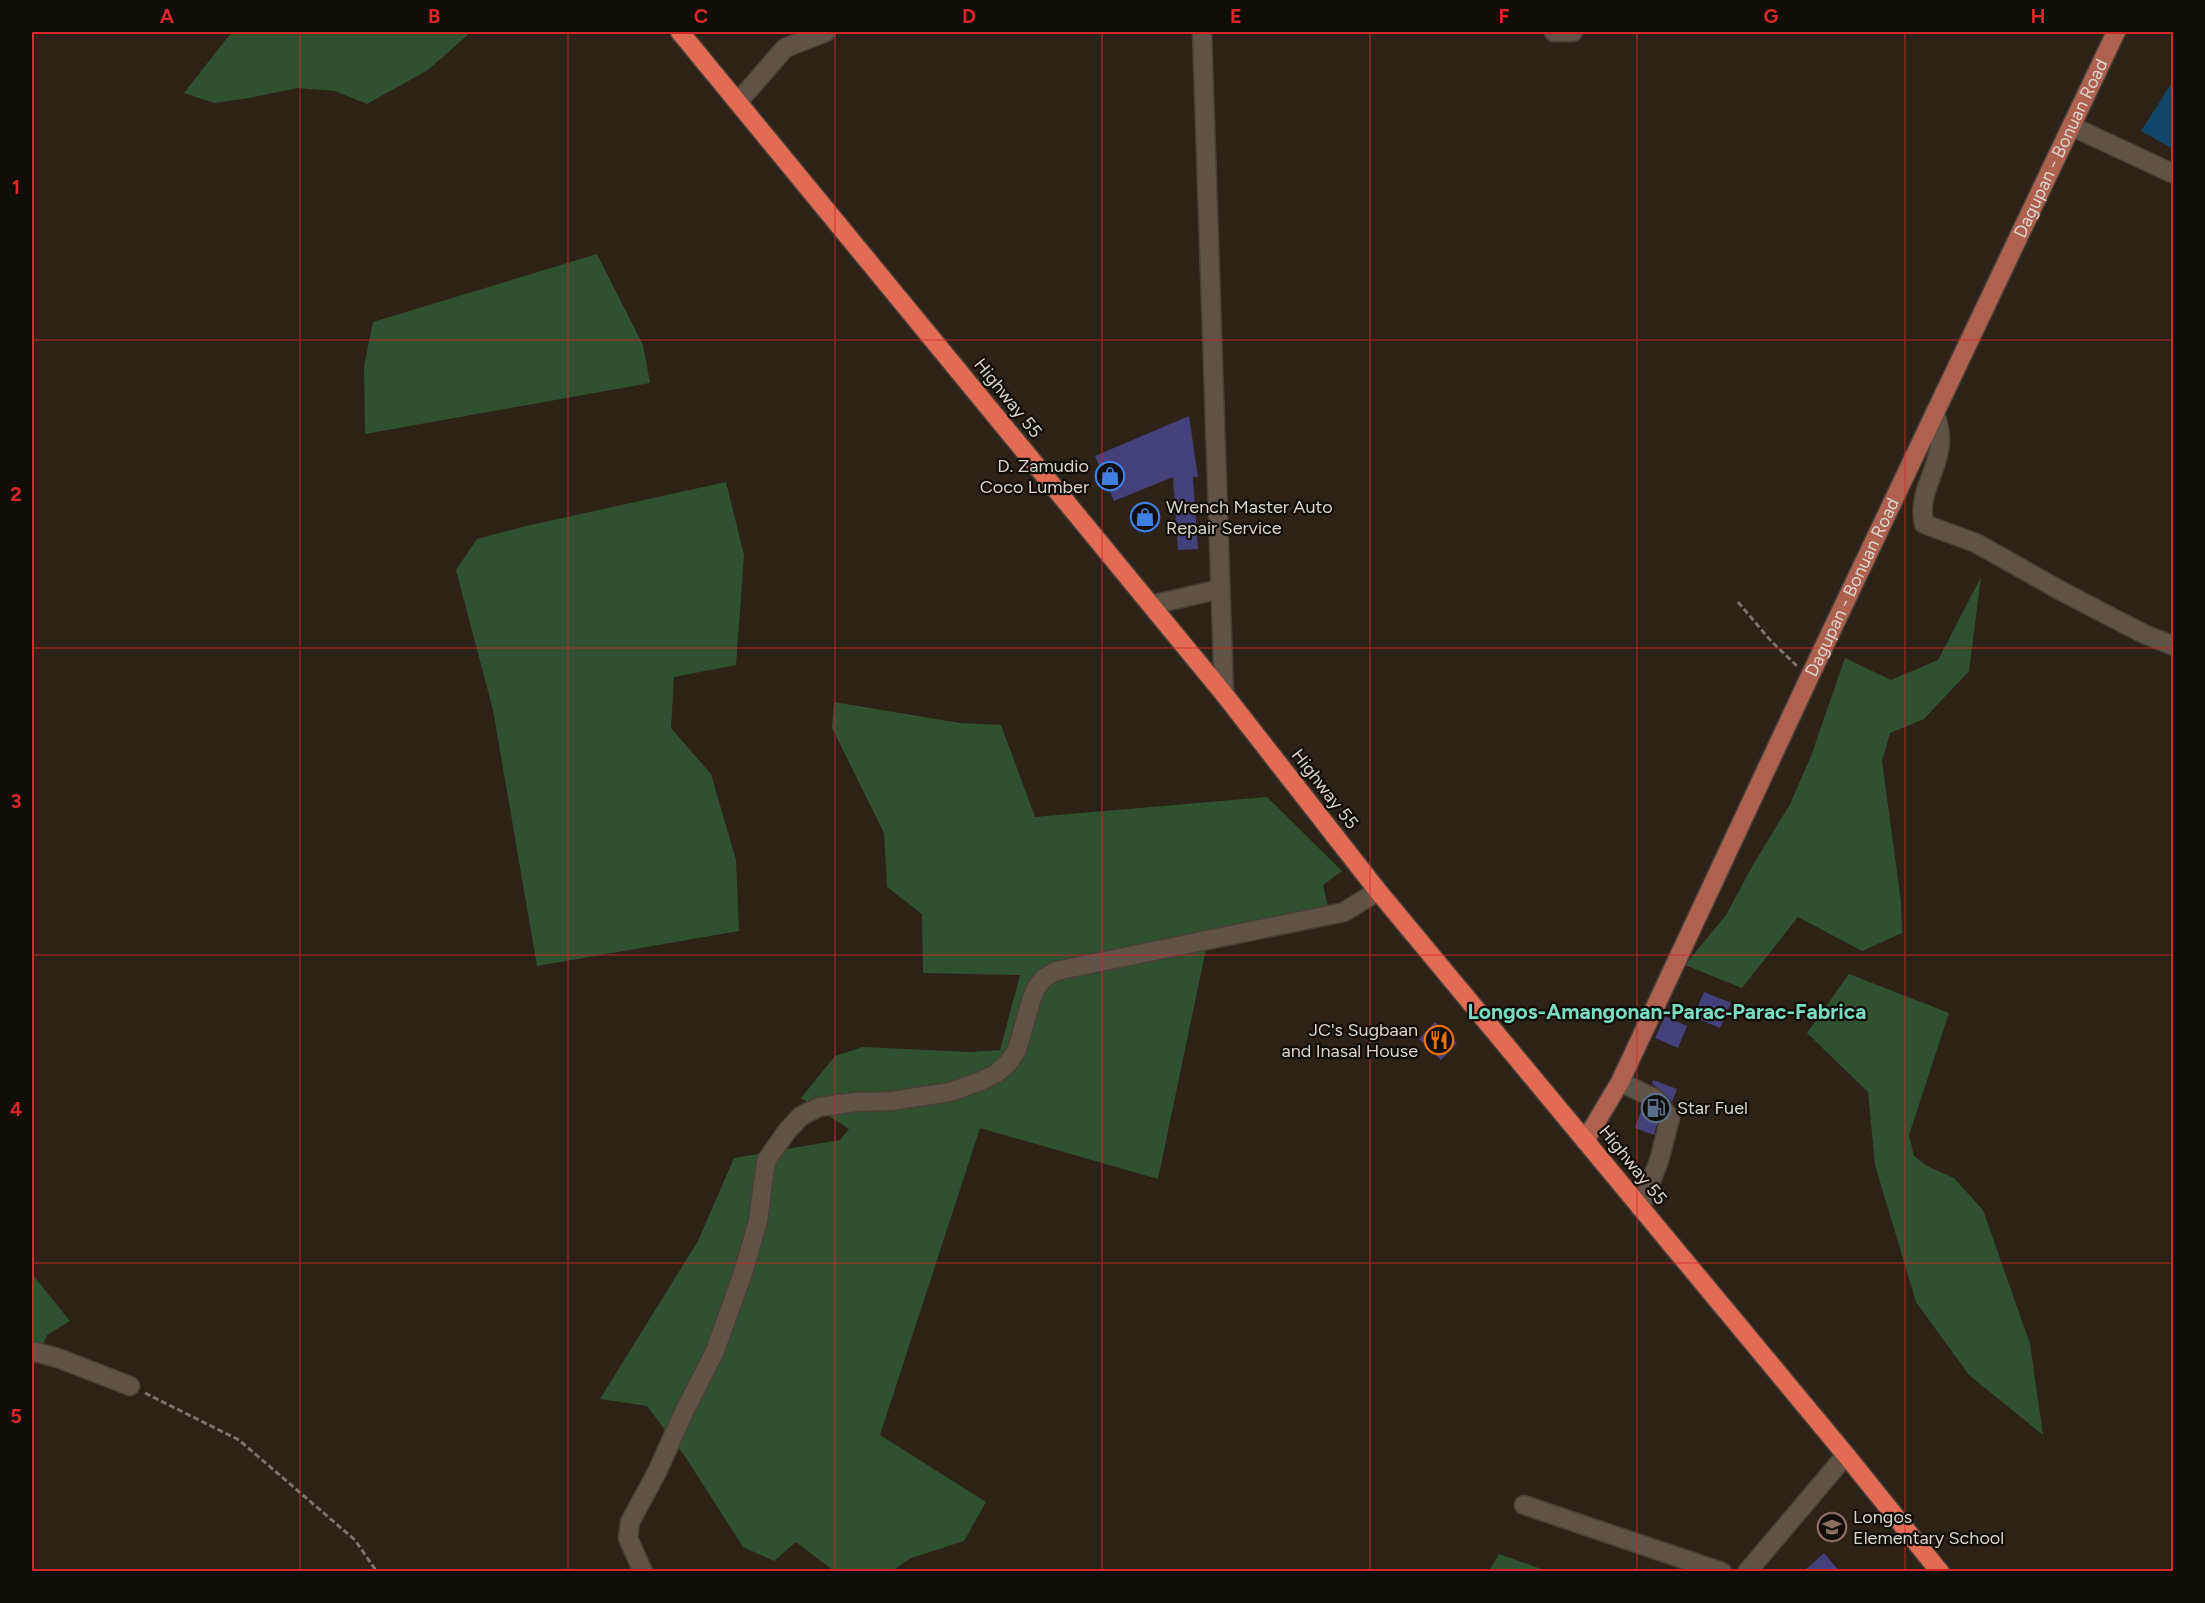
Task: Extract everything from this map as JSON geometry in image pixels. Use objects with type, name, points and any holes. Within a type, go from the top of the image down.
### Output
[{"type":"highway","name":"Highway 55","points":[[680,32],[1224,694],[1378,891],[1846,1455],[1940,1572]]},
{"type":"main road","name":"Dagupan - Bonuan Road","points":[[1586,1141],[1620,1082],[1800,696],[2116,32]]},
{"type":"street","points":[[738,102],[785,48],[826,32]]},
{"type":"street","points":[[1202,32],[1224,694]]},
{"type":"street","points":[[1554,32],[1573,32]]},
{"type":"street","points":[[2071,126],[2174,174]]},
{"type":"street","points":[[1935,412],[1941,434],[1939,450],[1921,509],[1924,524],[1976,543],[2063,592],[2144,634],[2174,646]]},
{"type":"street","points":[[1151,605],[1220,589]]},
{"type":"street","points":[[643,1572],[628,1538],[630,1522],[716,1352],[758,1221],[766,1161],[787,1131],[801,1116],[819,1107],[856,1102],[891,1101],[950,1092],[997,1073],[1017,1050],[1036,988],[1044,978],[1056,971],[1344,912],[1378,891]]},
{"type":"street","points":[[1620,1082],[1654,1098],[1670,1118],[1659,1161],[1640,1208]]},
{"type":"street","points":[[32,1351],[58,1358],[130,1386]]},
{"type":"street","points":[[1747,1572],[1846,1455]]},
{"type":"street","points":[[1524,1505],[1722,1572]]},
{"type":"path","points":[[1738,602],[1771,641],[1809,678]]},
{"type":"path","points":[[130,1386],[238,1440],[355,1540],[377,1572]]},
{"type":"green space","points":[[229,32],[471,32],[428,70],[367,104],[335,91],[297,88],[214,103],[184,93],[231,33]]},
{"type":"green space","points":[[597,254],[643,345],[650,383],[365,434],[364,366],[373,322]]},
{"type":"green space","points":[[726,482],[744,555],[736,665],[674,677],[671,728],[711,774],[736,860],[739,931],[537,966],[493,710],[456,570],[477,539]]},
{"type":"green space","points":[[1981,577],[1969,671],[1924,719],[1890,733],[1882,761],[1901,902],[1902,933],[1862,951],[1798,917],[1742,988],[1685,965],[1726,915],[1790,804],[1811,756],[1845,658],[1891,680],[1938,660]]},
{"type":"green space","points":[[834,702],[960,723],[1001,725],[1035,817],[1267,797],[1342,871],[1323,885],[1332,924],[1206,949],[1158,1179],[980,1128],[880,1435],[986,1502],[964,1541],[911,1558],[892,1571],[834,1571],[796,1542],[774,1561],[743,1547],[686,1458],[647,1406],[600,1399],[698,1241],[734,1158],[840,1140],[849,1129],[801,1098],[835,1056],[863,1047],[970,1052],[1000,1050],[1020,975],[923,973],[922,914],[887,887],[884,833],[832,728]]},
{"type":"green space","points":[[1849,974],[1949,1013],[1909,1135],[1914,1156],[1927,1166],[1954,1178],[1983,1210],[2030,1344],[2043,1435],[1969,1375],[1916,1302],[1875,1165],[1868,1092],[1807,1033]]},
{"type":"green space","points":[[32,1274],[70,1321],[47,1335],[32,1370]]},
{"type":"green space","points":[[1499,1554],[1547,1571],[1489,1571]]},
{"type":"water","points":[[2173,81],[2173,149],[2141,131]]},
{"type":"building","points":[[1189,416],[1198,477],[1193,477],[1198,549],[1178,550],[1173,477],[1114,501],[1095,456]]},
{"type":"building","points":[[1704,992],[1731,1003],[1720,1028],[1693,1017]]},
{"type":"building","points":[[1665,1016],[1687,1026],[1678,1048],[1655,1038]]},
{"type":"building","points":[[1435,1022],[1457,1043],[1441,1060],[1419,1039]]},
{"type":"building","points":[[1653,1080],[1677,1089],[1672,1102],[1652,1084]]},
{"type":"building","points":[[1643,1105],[1658,1121],[1654,1135],[1635,1128]]},
{"type":"building","points":[[1824,1553],[1840,1572],[1803,1572]]},
{"type":"place","name":"D. Zamudio Coco Lumber","points":[[1110,476]]},
{"type":"place","name":"Wrench Master Auto Repair Service","points":[[1145,517]]},
{"type":"place","name":"JC's Sugbaan and Inasal House","points":[[1439,1040]]},
{"type":"place","name":"Star Fuel","points":[[1656,1108]]},
{"type":"place","name":"Longos Elementary School","points":[[1832,1527]]},
{"type":"district","name":"Longos-Amangonan-Parac‑Parac-Fabrica","points":[[1667,1011]]}]
